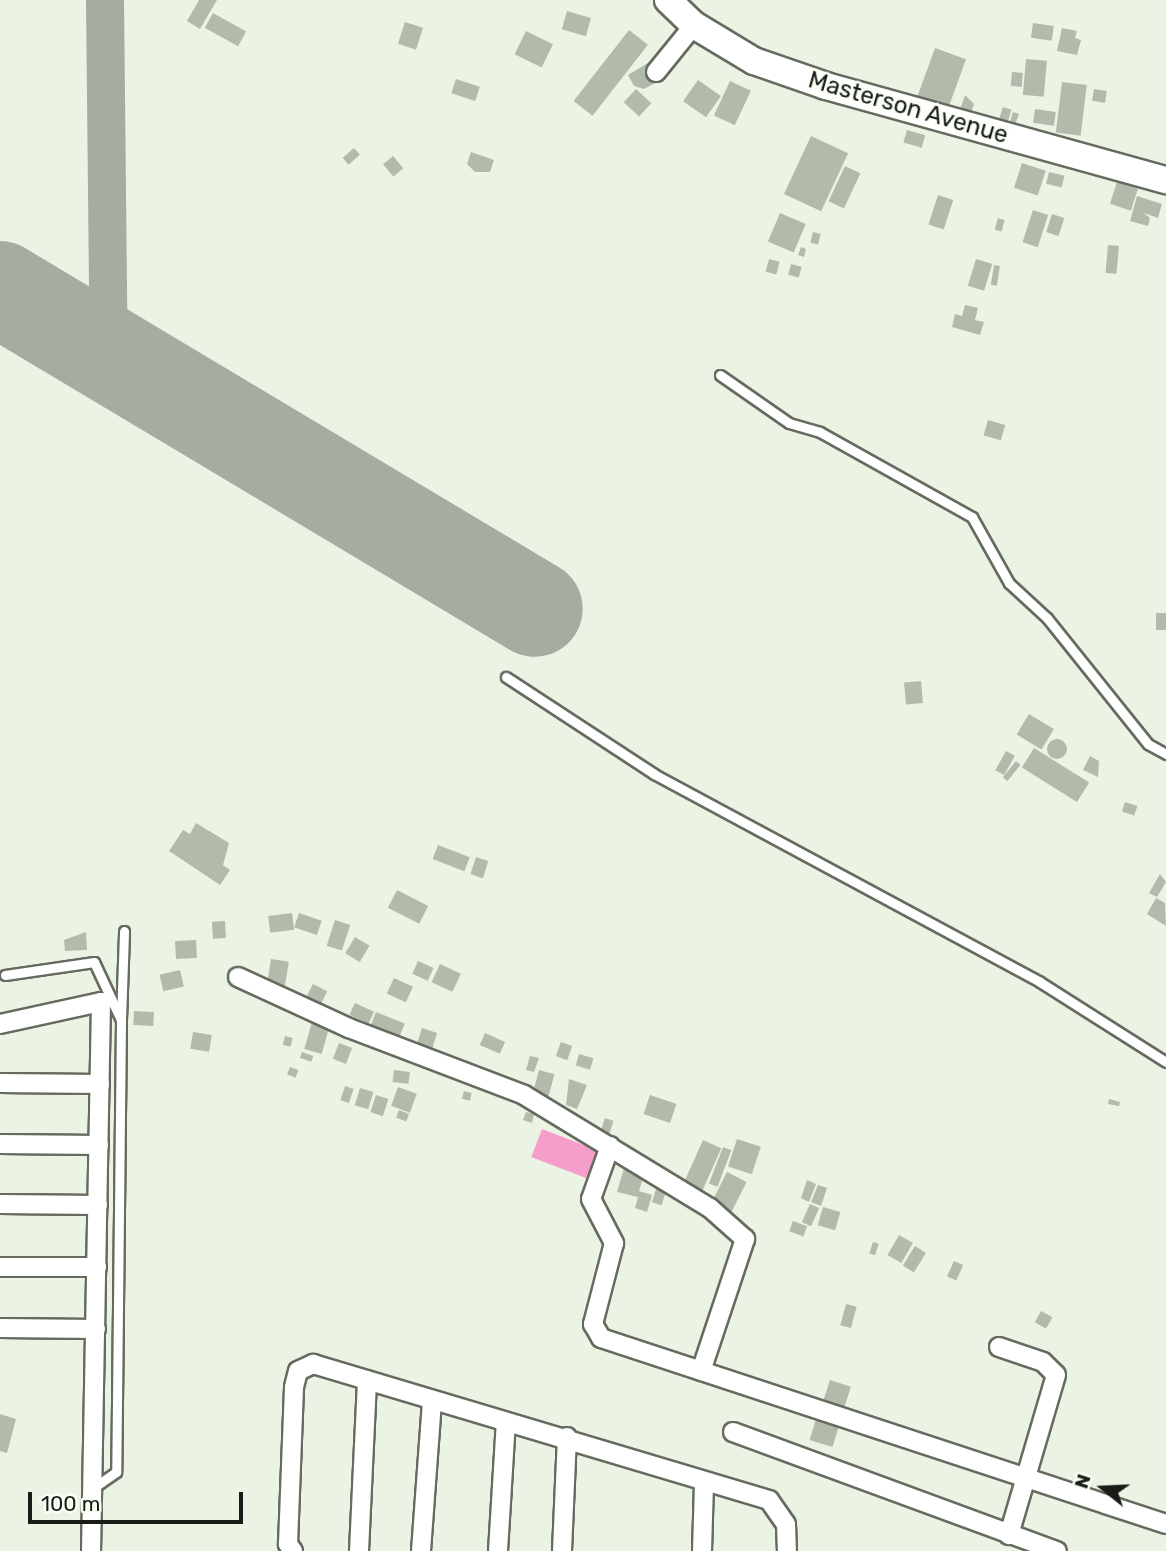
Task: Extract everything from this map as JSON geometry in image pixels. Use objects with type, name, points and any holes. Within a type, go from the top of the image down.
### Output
[{"type":"main road","name":"Masterson Avenue","points":[[668,0],[694,25],[754,61],[826,86],[1166,180]]},
{"type":"street","points":[[656,72],[694,25]]},
{"type":"street","points":[[238,977],[349,1028],[524,1095],[676,1184],[745,1239],[701,1371]]},
{"type":"street","points":[[0,1024],[101,1002],[91,1551]]},
{"type":"street","points":[[0,1083],[100,1084]]},
{"type":"street","points":[[0,1144],[99,1145]]},
{"type":"street","points":[[610,1146],[591,1199],[614,1243],[595,1314],[595,1332],[610,1342],[1166,1524]]},
{"type":"street","points":[[0,1204],[98,1205]]},
{"type":"street","points":[[0,1267],[97,1267]]},
{"type":"street","points":[[0,1328],[96,1329]]},
{"type":"street","points":[[999,1348],[1043,1362],[1056,1375],[1028,1479],[1009,1535]]},
{"type":"street","points":[[293,1551],[288,1544],[298,1371],[313,1364],[432,1401],[567,1437],[704,1482],[769,1500],[786,1524],[787,1551]]},
{"type":"street","points":[[359,1551],[367,1380]]},
{"type":"street","points":[[421,1551],[432,1401]]},
{"type":"street","points":[[498,1551],[506,1422]]},
{"type":"street","points":[[733,1432],[1057,1551]]},
{"type":"street","points":[[562,1551],[567,1437]]},
{"type":"street","points":[[702,1551],[704,1482]]},
{"type":"lane","points":[[720,375],[789,423],[820,432],[972,517],[1009,583],[1047,618],[1148,744],[1166,754]]},
{"type":"lane","points":[[506,677],[654,774],[1040,982],[1166,1062]]},
{"type":"lane","points":[[93,1488],[116,1472],[124,931]]},
{"type":"lane","points":[[5,975],[94,962],[121,1020]]},
{"type":"shaded area","points":[[542,1129],[598,1151],[587,1179],[531,1157]]},
{"type":"building","points":[[199,0],[217,0],[200,29],[187,21]]},
{"type":"building","points":[[567,11],[591,18],[586,36],[562,29]]},
{"type":"building","points":[[213,13],[246,31],[238,46],[205,28]]},
{"type":"building","points":[[405,22],[423,28],[416,50],[398,44]]},
{"type":"building","points":[[1033,23],[1054,26],[1052,41],[1031,38]]},
{"type":"building","points":[[1062,28],[1077,31],[1075,38],[1081,40],[1077,55],[1057,51]]},
{"type":"building","points":[[629,30],[648,45],[593,116],[574,101]]},
{"type":"building","points":[[526,31],[553,44],[542,68],[515,54]]},
{"type":"building","points":[[935,48],[966,59],[949,107],[918,96]]},
{"type":"building","points":[[1026,59],[1047,61],[1044,97],[1023,95]]},
{"type":"building","points":[[648,63],[659,81],[644,89],[634,86],[628,75]]},
{"type":"building","points":[[1012,72],[1023,73],[1022,87],[1011,86]]},
{"type":"building","points":[[456,79],[480,87],[475,101],[451,93]]},
{"type":"building","points":[[698,80],[721,96],[706,117],[683,101]]},
{"type":"building","points":[[730,81],[751,91],[735,125],[714,115]]},
{"type":"building","points":[[1062,82],[1087,85],[1081,136],[1056,133]]},
{"type":"building","points":[[636,89],[651,103],[639,116],[624,102]]},
{"type":"building","points":[[1094,89],[1107,91],[1105,103],[1092,101]]},
{"type":"building","points":[[965,95],[974,104],[971,113],[960,110]]},
{"type":"building","points":[[1003,107],[1012,110],[1008,122],[999,119]]},
{"type":"building","points":[[1035,109],[1056,112],[1054,126],[1033,123]]},
{"type":"building","points":[[1013,112],[1019,114],[1014,127],[1009,125]]},
{"type":"building","points":[[907,130],[925,135],[922,148],[903,142]]},
{"type":"building","points":[[811,136],[848,153],[821,211],[784,194]]},
{"type":"building","points":[[354,148],[360,155],[349,165],[343,158]]},
{"type":"building","points":[[471,152],[494,160],[490,172],[475,172],[467,164]]},
{"type":"building","points":[[393,156],[403,168],[393,177],[383,164]]},
{"type":"building","points":[[1022,163],[1046,171],[1038,195],[1014,188]]},
{"type":"building","points":[[845,166],[860,173],[844,209],[829,201]]},
{"type":"building","points":[[1049,172],[1065,176],[1062,188],[1046,184]]},
{"type":"building","points":[[1117,182],[1138,189],[1131,211],[1110,204]]},
{"type":"building","points":[[938,195],[953,200],[944,229],[928,224]]},
{"type":"building","points":[[1137,196],[1162,204],[1158,218],[1144,213],[1150,218],[1148,226],[1130,221]]},
{"type":"building","points":[[1033,210],[1048,215],[1038,247],[1022,242]]},
{"type":"building","points":[[780,213],[806,224],[794,252],[768,242]]},
{"type":"building","points":[[1052,214],[1064,218],[1058,236],[1046,232]]},
{"type":"building","points":[[998,218],[1005,220],[1001,231],[995,230]]},
{"type":"building","points":[[813,232],[821,234],[818,245],[810,243]]},
{"type":"building","points":[[1108,245],[1119,246],[1117,274],[1106,273]]},
{"type":"building","points":[[801,247],[806,249],[804,257],[798,255]]},
{"type":"building","points":[[769,259],[780,262],[776,274],[766,272]]},
{"type":"building","points":[[976,259],[992,264],[984,291],[968,286]]},
{"type":"building","points":[[791,264],[802,267],[799,277],[788,275]]},
{"type":"building","points":[[994,265],[1000,266],[997,286],[991,285]]},
{"type":"building","points":[[965,305],[978,308],[975,320],[984,322],[980,335],[952,327],[955,314],[962,316]]},
{"type":"building","points":[[988,420],[1005,425],[1001,440],[984,435]]},
{"type":"building","points":[[1156,613],[1166,613],[1166,630],[1156,630]]},
{"type":"building","points":[[921,681],[923,703],[906,704],[904,682]]},
{"type":"building","points":[[1029,714],[1054,729],[1041,750],[1017,735]]},
{"type":"building","points":[[1057,739],[1064,742],[1067,749],[1064,756],[1057,759],[1050,756],[1047,749],[1050,742]]},
{"type":"building","points":[[1034,748],[1089,782],[1077,802],[1022,768]]},
{"type":"building","points":[[1006,751],[1015,756],[1004,775],[995,770]]},
{"type":"building","points":[[1090,756],[1099,761],[1098,777],[1083,770]]},
{"type":"building","points":[[1016,761],[1021,765],[1007,781],[1003,777]]},
{"type":"building","points":[[1125,802],[1137,806],[1134,816],[1122,812]]},
{"type":"building","points":[[196,823],[229,843],[223,865],[230,870],[220,885],[169,851],[183,830],[190,834]]},
{"type":"building","points":[[438,845],[470,857],[464,871],[433,859]]},
{"type":"building","points":[[476,857],[488,861],[483,878],[470,874]]},
{"type":"building","points":[[1160,874],[1166,882],[1157,897],[1149,893]]},
{"type":"building","points":[[397,890],[428,906],[419,924],[388,908]]},
{"type":"building","points":[[1156,898],[1165,903],[1166,926],[1147,914]]},
{"type":"building","points":[[292,913],[294,930],[270,933],[268,916]]},
{"type":"building","points":[[299,913],[322,921],[317,935],[294,927]]},
{"type":"building","points":[[335,920],[350,925],[342,951],[327,946]]},
{"type":"building","points":[[225,921],[226,938],[213,939],[212,922]]},
{"type":"building","points":[[86,932],[87,950],[65,951],[64,940]]},
{"type":"building","points":[[355,937],[370,946],[360,962],[345,953]]},
{"type":"building","points":[[196,940],[197,958],[176,959],[175,941]]},
{"type":"building","points":[[271,959],[289,962],[285,988],[267,986]]},
{"type":"building","points":[[418,961],[434,968],[428,981],[412,974]]},
{"type":"building","points":[[440,964],[461,974],[452,992],[432,982]]},
{"type":"building","points":[[180,970],[184,987],[163,991],[160,975]]},
{"type":"building","points":[[394,978],[413,987],[406,1002],[387,993]]},
{"type":"building","points":[[313,984],[327,991],[320,1006],[305,999]]},
{"type":"building","points":[[355,1003],[374,1012],[369,1024],[350,1015]]},
{"type":"building","points":[[134,1011],[154,1012],[153,1026],[133,1025]]},
{"type":"building","points":[[376,1012],[405,1024],[397,1044],[368,1032]]},
{"type":"building","points":[[312,1022],[329,1027],[322,1054],[304,1049]]},
{"type":"building","points":[[422,1028],[437,1033],[432,1048],[417,1043]]},
{"type":"building","points":[[193,1032],[212,1035],[209,1052],[190,1049]]},
{"type":"building","points":[[485,1033],[505,1042],[500,1054],[480,1045]]},
{"type":"building","points":[[285,1036],[293,1038],[291,1047],[283,1045]]},
{"type":"building","points":[[561,1042],[572,1046],[567,1060],[556,1056]]},
{"type":"building","points":[[339,1043],[352,1048],[346,1064],[333,1059]]},
{"type":"building","points":[[302,1052],[313,1056],[311,1062],[300,1058]]},
{"type":"building","points":[[579,1054],[593,1058],[590,1070],[576,1066]]},
{"type":"building","points":[[530,1056],[539,1058],[534,1072],[526,1070]]},
{"type":"building","points":[[290,1067],[298,1070],[296,1078],[287,1074]]},
{"type":"building","points":[[394,1070],[410,1072],[408,1084],[393,1082]]},
{"type":"building","points":[[539,1070],[554,1074],[548,1097],[533,1093]]},
{"type":"building","points":[[569,1079],[587,1085],[577,1109],[566,1105]]},
{"type":"building","points":[[345,1086],[354,1089],[349,1103],[340,1100]]},
{"type":"building","points":[[398,1087],[417,1094],[410,1113],[391,1106]]},
{"type":"building","points":[[360,1088],[373,1092],[368,1109],[355,1105]]},
{"type":"building","points":[[464,1091],[472,1093],[470,1101],[462,1099]]},
{"type":"building","points":[[376,1095],[388,1099],[383,1116],[370,1112]]},
{"type":"building","points":[[650,1095],[676,1104],[670,1123],[643,1114]]},
{"type":"building","points":[[1109,1099],[1120,1102],[1119,1106],[1108,1104]]},
{"type":"building","points":[[399,1110],[409,1114],[406,1122],[396,1117]]},
{"type":"building","points":[[526,1112],[534,1114],[532,1123],[523,1120]]},
{"type":"building","points":[[605,1118],[614,1121],[609,1136],[600,1133]]},
{"type":"building","points":[[737,1139],[761,1147],[752,1174],[728,1167]]},
{"type":"building","points":[[703,1140],[721,1148],[701,1195],[682,1187]]},
{"type":"building","points":[[723,1147],[731,1150],[717,1187],[709,1183]]},
{"type":"building","points":[[625,1165],[645,1171],[639,1191],[652,1195],[647,1212],[635,1208],[638,1197],[617,1192]]},
{"type":"building","points":[[727,1172],[747,1182],[728,1218],[709,1208]]},
{"type":"building","points":[[807,1180],[816,1184],[809,1202],[801,1198]]},
{"type":"building","points":[[818,1185],[827,1188],[821,1206],[811,1202]]},
{"type":"building","points":[[657,1186],[667,1189],[662,1205],[652,1202]]},
{"type":"building","points":[[810,1204],[819,1208],[811,1226],[802,1222]]},
{"type":"building","points":[[823,1207],[840,1212],[835,1230],[818,1225]]},
{"type":"building","points":[[793,1221],[807,1226],[803,1236],[789,1231]]},
{"type":"building","points":[[899,1235],[913,1243],[901,1263],[888,1255]]},
{"type":"building","points":[[873,1242],[879,1244],[875,1255],[869,1253]]},
{"type":"building","points":[[915,1246],[926,1253],[914,1272],[903,1266]]},
{"type":"building","points":[[954,1261],[963,1265],[956,1281],[947,1277]]},
{"type":"building","points":[[846,1304],[857,1307],[851,1328],[840,1325]]},
{"type":"building","points":[[1041,1311],[1052,1317],[1046,1329],[1035,1322]]},
{"type":"building","points":[[830,1380],[851,1387],[844,1409],[823,1402]]},
{"type":"building","points":[[0,1414],[16,1419],[7,1453],[0,1451]]},
{"type":"building","points":[[816,1419],[839,1426],[833,1447],[810,1440]]},
{"type":"taxiway","points":[[105,0],[109,354]]},
{"type":"runway","points":[[0,289],[535,609]]}]
